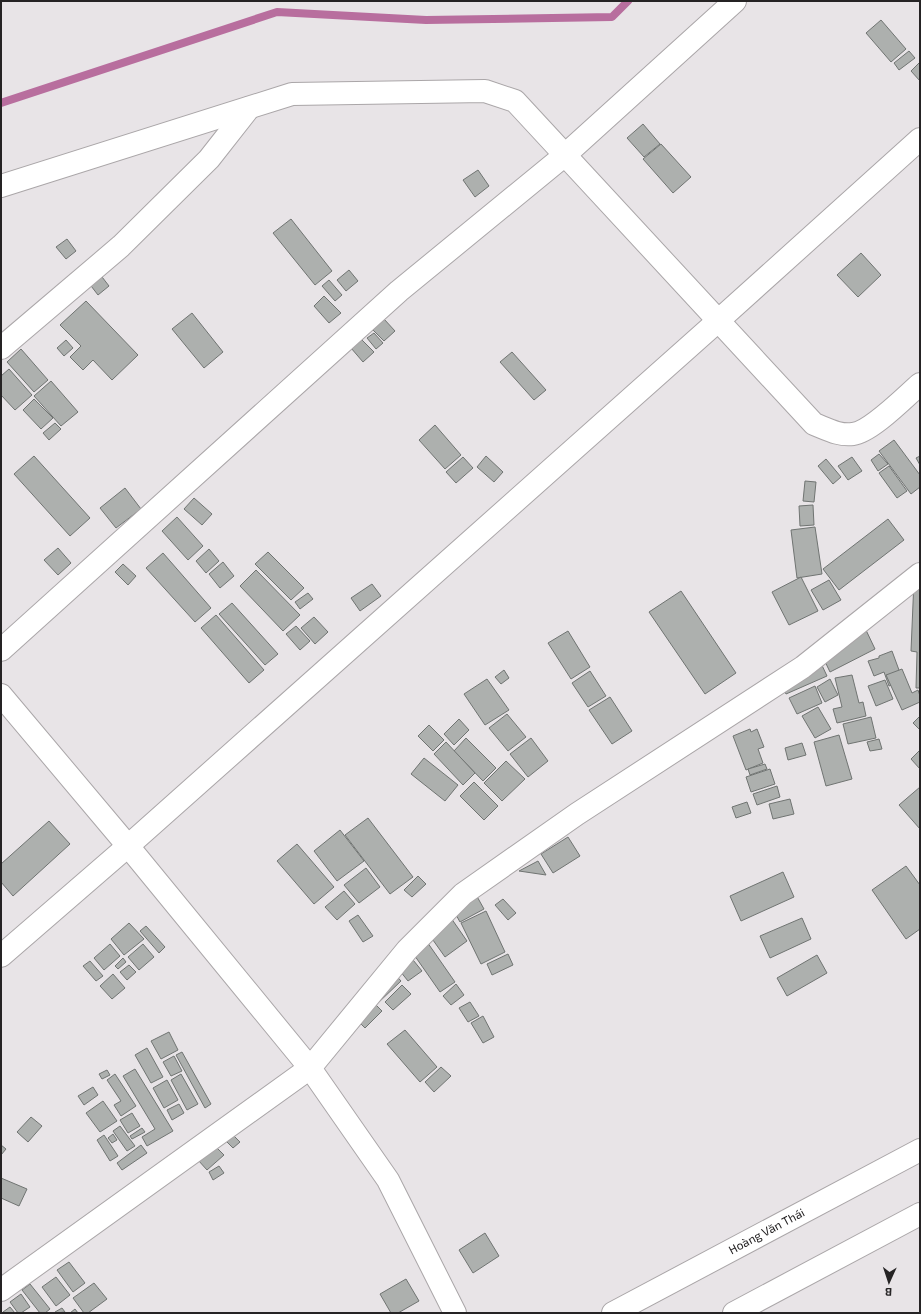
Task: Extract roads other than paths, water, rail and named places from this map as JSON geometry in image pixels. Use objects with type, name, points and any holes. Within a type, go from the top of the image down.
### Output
[{"type":"street","points":[[1,650],[399,291],[566,155],[735,1]]},
{"type":"street","points":[[1,186],[292,94],[485,91],[515,101],[814,424],[836,433],[854,434],[869,429],[920,384]]},
{"type":"street","points":[[1,348],[121,246],[210,159],[249,108]]},
{"type":"street","points":[[1,956],[128,846],[920,139]]},
{"type":"street","points":[[1,1290],[310,1068],[407,950],[463,894],[577,814],[803,667],[920,574]]},
{"type":"street","points":[[1,695],[128,846],[310,1068],[388,1180],[455,1313]]},
{"type":"street","name":"Hoàng Văn Thái","points":[[613,1313],[920,1150]]},
{"type":"street","points":[[734,1313],[920,1214]]},
{"type":"waterway","points":[[1,103],[277,12],[426,20],[612,17],[628,1]]}]
